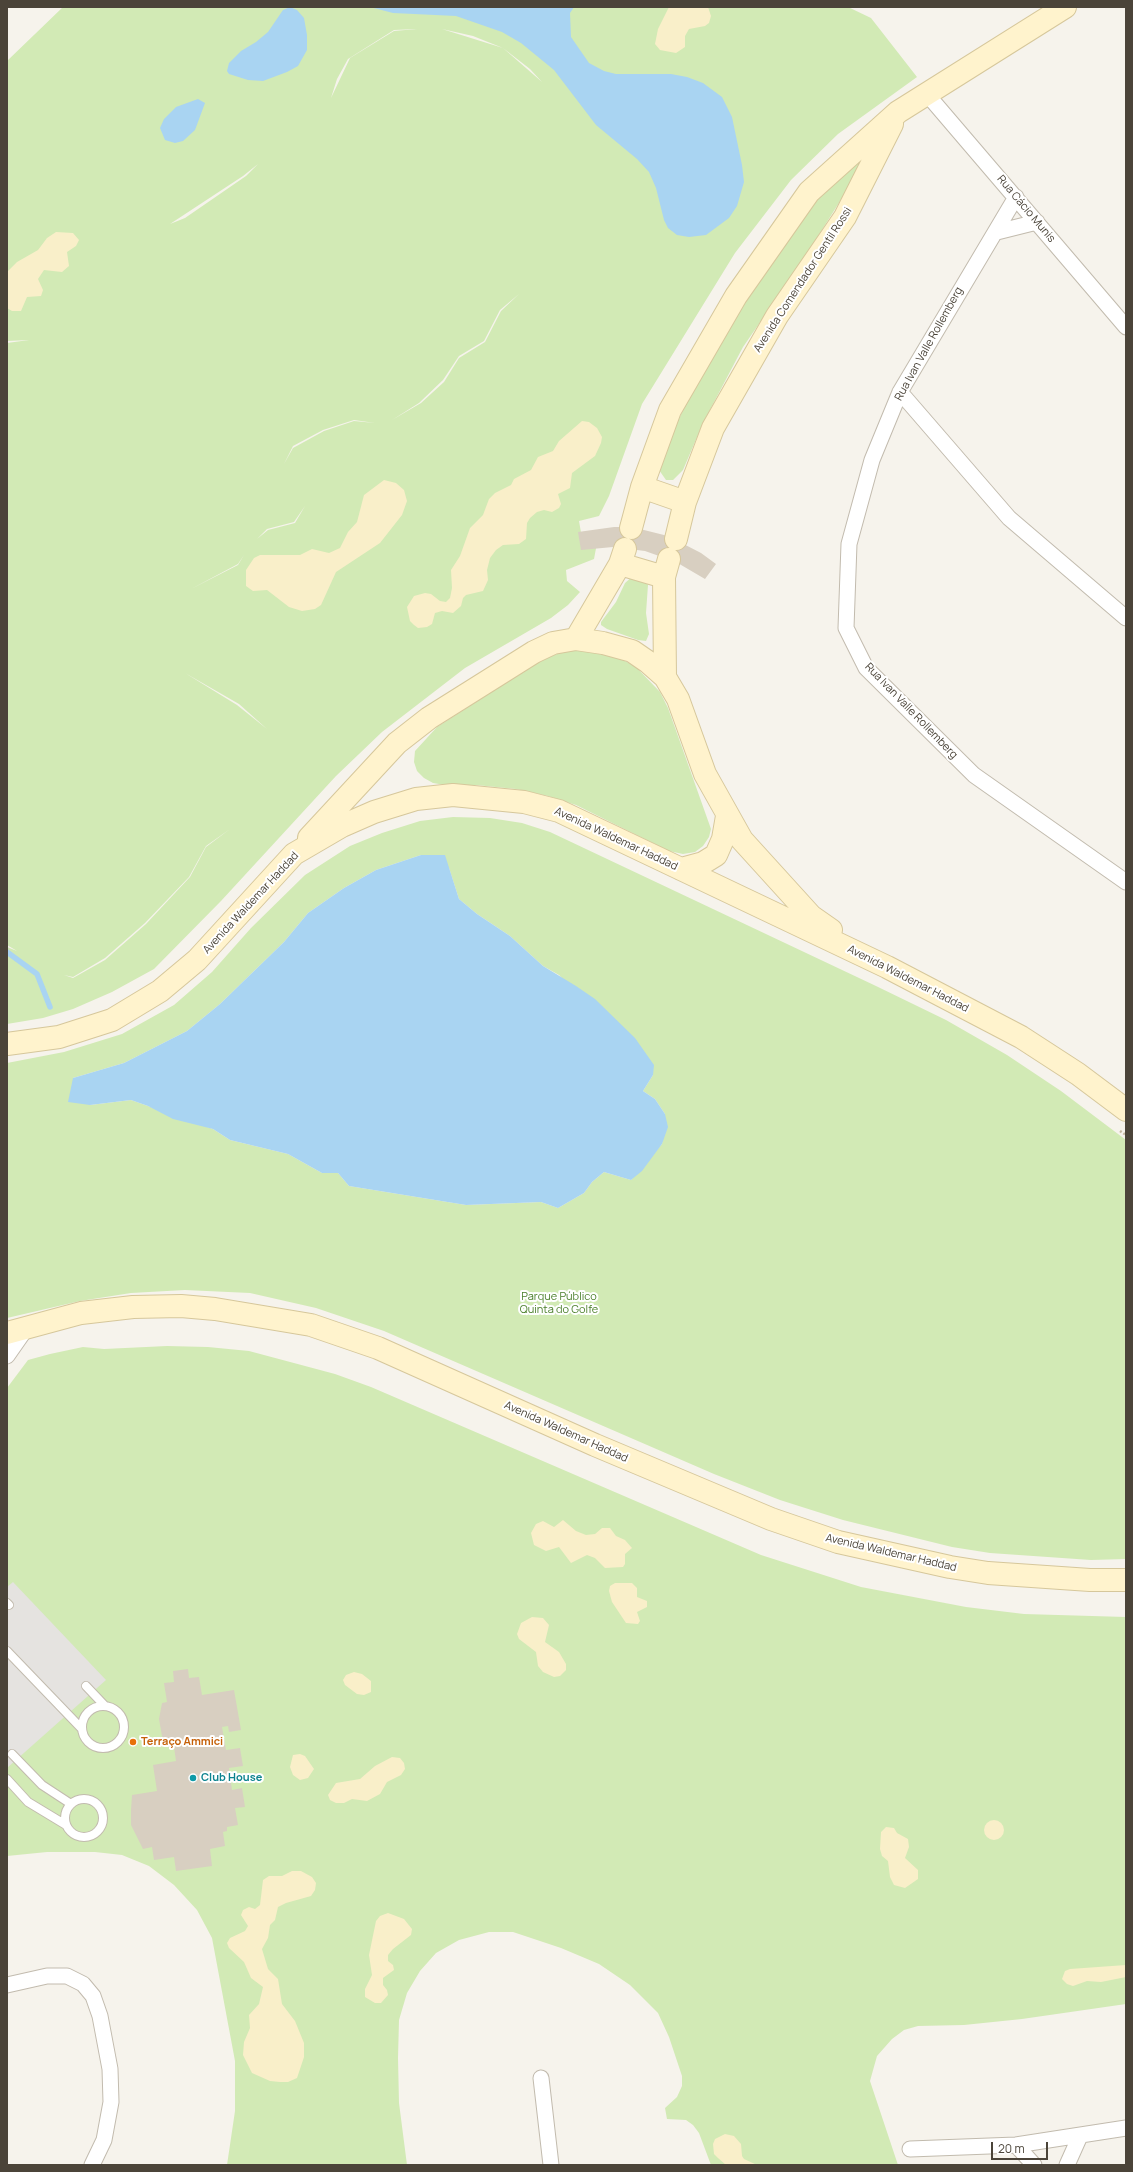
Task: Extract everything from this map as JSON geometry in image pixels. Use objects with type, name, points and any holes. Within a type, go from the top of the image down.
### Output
[{"type":"main road","name":"Avenida Comendador Gentil Rossi","points":[[631,528],[642,487],[670,410],[736,296],[809,192],[898,112],[1065,7]]},
{"type":"main road","name":"Avenida Comendador Gentil Rossi","points":[[676,539],[685,502],[713,428],[777,316],[845,217],[898,112]]},
{"type":"main road","points":[[642,487],[685,502]]},
{"type":"main road","points":[[576,639],[622,556],[666,568],[665,677]]},
{"type":"main road","points":[[294,854],[397,743],[430,718],[534,652],[553,643],[576,639],[603,643],[632,651],[648,662],[665,677],[678,699],[706,774],[727,816],[742,840],[811,916],[887,967]]},
{"type":"main road","name":"Avenida Waldemar Haddad","points":[[7,1044],[59,1037],[112,1020],[160,991],[197,960],[294,854],[342,826],[374,812],[416,799],[453,795],[524,802],[558,811],[887,967],[1021,1037],[1078,1074],[1120,1118]]},
{"type":"main road","points":[[681,869],[703,863],[716,855],[723,839],[727,816]]},
{"type":"main road","name":"Avenida Waldemar Haddad","points":[[7,1333],[28,1326],[81,1313],[133,1307],[173,1306],[245,1313],[311,1326],[378,1348],[610,1451],[771,1519],[838,1542],[950,1567],[988,1573],[1090,1580],[1126,1580]]},
{"type":"street","name":"Rua Cácio Munis","points":[[926,93],[1126,327]]},
{"type":"street","name":"Rua Ivan Valle Rollemberg","points":[[1016,197],[997,232],[967,277],[900,392],[872,460],[849,544],[846,628],[866,668],[974,775],[1126,882]]},
{"type":"street","points":[[997,232],[1037,222]]},
{"type":"street","points":[[900,392],[1009,518],[1126,618]]},
{"type":"street","points":[[7,1356],[28,1326]]},
{"type":"street","points":[[7,1985],[47,1976],[67,1976],[83,1984],[93,1996],[100,2016],[110,2069],[112,2102],[104,2140],[92,2165]]},
{"type":"street","points":[[541,2078],[550,2165]]},
{"type":"street","points":[[910,2149],[1016,2146],[1126,2128]]},
{"type":"street","points":[[1067,2165],[1080,2136]]},
{"type":"street","points":[[1016,2146],[1034,2165]]},
{"type":"lane","points":[[7,1651],[82,1730],[89,1743],[95,1747],[103,1748],[116,1743],[123,1732],[122,1719],[112,1708],[105,1706],[86,1686]]},
{"type":"lane","points":[[82,1730],[82,1722],[91,1710],[105,1706]]},
{"type":"lane","points":[[12,1754],[42,1785],[71,1804]]},
{"type":"lane","points":[[7,1779],[28,1802],[66,1825],[76,1836],[84,1838],[98,1831],[102,1824],[102,1812],[93,1802],[86,1799],[71,1804],[66,1810],[66,1825]]},
{"type":"path","points":[[1120,1118],[1126,1135]]},
{"type":"green space","points":[[63,7],[848,7],[871,18],[917,77],[838,134],[791,180],[735,253],[642,404],[609,496],[599,516],[579,521],[583,544],[597,543],[594,559],[566,570],[567,581],[580,592],[568,605],[551,618],[465,668],[382,732],[336,776],[221,901],[154,969],[112,992],[73,1009],[43,1018],[7,1024],[7,947],[17,951],[7,945],[7,343],[29,340],[7,341],[7,61]],"holes":[[[417,29],[394,31],[350,58],[331,98],[337,79],[348,59],[394,30]],[[442,29],[473,36],[503,48]],[[503,48],[530,69],[542,82]],[[258,164],[246,176],[185,218],[170,224],[243,176]],[[519,294],[501,311],[485,342],[459,358],[444,382],[421,403],[392,420],[419,403],[443,380],[459,356],[484,341],[500,310]],[[354,420],[375,423],[354,421],[324,431],[293,448],[284,464],[293,446],[323,430]],[[305,506],[295,523],[268,530],[257,539],[267,529],[294,522]],[[244,555],[238,565],[191,589],[238,564]],[[185,673],[239,704],[267,729],[237,705]],[[230,829],[206,847],[190,877],[146,924],[105,960],[73,978],[64,975],[73,977],[105,958],[145,923],[189,877],[206,846]]]},
{"type":"green space","points":[[869,155],[803,260],[743,347],[703,423],[683,470],[673,480],[666,480],[659,470],[676,425],[690,396],[728,327],[811,207],[829,184],[856,161]]},
{"type":"green space","points":[[633,576],[646,581],[648,585],[646,613],[649,634],[646,641],[638,640],[607,629],[601,625],[601,622],[616,602],[625,583]]},
{"type":"green space","points":[[582,650],[604,653],[623,660],[636,667],[660,692],[668,708],[711,829],[709,837],[703,846],[695,852],[683,854],[669,851],[576,805],[548,796],[516,789],[433,783],[424,778],[417,771],[414,762],[415,751],[437,727],[540,661],[562,652]]},
{"type":"green space","name":"Parque Público Quinta do Golfe","points":[[453,817],[490,818],[522,823],[550,832],[946,1020],[1007,1055],[1061,1091],[1126,1140],[1126,1559],[1091,1560],[990,1553],[952,1547],[843,1520],[780,1500],[714,1474],[384,1331],[316,1308],[250,1293],[185,1290],[131,1293],[80,1301],[7,1318],[7,1063],[64,1052],[122,1034],[174,1005],[212,972],[251,928],[305,875],[350,846],[382,833],[420,821]],"holes":[[[421,855],[449,868],[459,899],[477,914],[510,936],[543,966],[559,975],[653,1075],[643,1091],[655,1099],[665,1114],[662,1144],[631,1180],[604,1172],[592,1182],[584,1193],[558,1208],[541,1202],[466,1205],[349,1186],[338,1173],[322,1173],[288,1154],[230,1140],[213,1129],[131,1100],[90,1105],[73,1078],[124,1063],[187,1031],[220,1004],[284,942],[308,913],[344,888],[376,870]]]},
{"type":"green space","points":[[167,1346],[208,1347],[249,1351],[335,1374],[371,1387],[761,1555],[861,1587],[966,1607],[1024,1614],[1126,1617],[1126,2004],[1022,2019],[964,2025],[918,2026],[904,2030],[892,2039],[877,2056],[870,2081],[898,2165],[711,2165],[699,2133],[693,2125],[686,2120],[667,2119],[665,2108],[677,2097],[682,2086],[682,2076],[669,2037],[658,2013],[630,1985],[599,1964],[561,1948],[513,1932],[489,1932],[459,1940],[436,1953],[420,1971],[407,1993],[399,2020],[398,2058],[399,2103],[407,2165],[227,2165],[235,2111],[235,2061],[212,1938],[197,1910],[174,1885],[149,1866],[122,1855],[95,1852],[47,1852],[7,1856],[7,1388],[28,1360],[50,1354],[83,1347],[104,1349]]},
{"type":"sand","points":[[669,7],[708,7],[711,16],[709,23],[705,26],[689,29],[685,36],[685,47],[676,53],[660,50],[655,44],[658,29]]},
{"type":"sand","points":[[56,232],[73,233],[79,240],[76,246],[67,252],[69,266],[62,272],[44,270],[38,279],[43,290],[41,296],[27,297],[21,311],[12,311],[7,308],[8,271],[17,262],[38,250],[47,238]]},
{"type":"sand","points":[[582,421],[589,422],[597,428],[602,437],[601,443],[595,456],[572,473],[570,488],[558,494],[561,504],[559,508],[552,512],[544,510],[537,512],[527,523],[526,539],[519,544],[503,545],[496,550],[490,558],[487,570],[488,580],[483,591],[466,595],[463,598],[461,606],[453,613],[442,611],[435,613],[432,624],[427,627],[418,628],[414,625],[410,621],[407,607],[414,596],[425,593],[431,594],[440,601],[446,602],[450,598],[452,588],[451,570],[460,556],[470,528],[483,515],[489,499],[495,493],[511,485],[514,479],[531,470],[538,457],[553,451],[559,441]]},
{"type":"sand","points":[[384,480],[396,483],[404,490],[407,501],[402,515],[380,543],[336,572],[321,605],[315,609],[302,611],[289,607],[267,590],[253,591],[246,586],[246,570],[254,558],[260,555],[300,555],[312,549],[329,553],[340,548],[348,532],[357,522],[364,495]]},
{"type":"sand","points":[[563,1520],[576,1531],[586,1535],[595,1534],[602,1528],[610,1528],[616,1536],[625,1540],[632,1548],[625,1554],[625,1564],[623,1567],[605,1568],[595,1558],[587,1555],[571,1563],[559,1547],[546,1551],[534,1545],[531,1533],[536,1524],[543,1521],[554,1527]]},
{"type":"sand","points":[[615,1583],[632,1583],[637,1588],[637,1597],[647,1601],[647,1607],[637,1612],[640,1621],[638,1624],[626,1623],[612,1602],[609,1591],[610,1586]]},
{"type":"sand","points":[[532,1617],[543,1618],[549,1625],[545,1642],[559,1652],[566,1664],[566,1670],[560,1676],[554,1677],[543,1672],[538,1666],[536,1652],[519,1639],[517,1634],[521,1623]]},
{"type":"sand","points":[[354,1672],[362,1674],[371,1681],[371,1692],[364,1695],[357,1694],[345,1685],[343,1680],[346,1675]]},
{"type":"sand","points":[[300,1754],[305,1756],[314,1769],[308,1778],[300,1780],[293,1775],[290,1767],[293,1755]]},
{"type":"sand","points":[[392,1757],[400,1758],[404,1763],[405,1769],[401,1775],[387,1782],[380,1794],[367,1801],[352,1799],[344,1803],[336,1803],[330,1800],[328,1795],[336,1783],[360,1779],[375,1766]]},
{"type":"sand","points":[[994,1820],[1001,1823],[1004,1830],[1001,1837],[994,1840],[987,1837],[984,1830],[987,1823]]},
{"type":"sand","points":[[886,1827],[894,1828],[897,1833],[908,1839],[909,1847],[905,1858],[918,1870],[918,1879],[905,1888],[894,1885],[890,1877],[888,1861],[882,1856],[880,1849],[881,1832]]},
{"type":"sand","points":[[292,1871],[301,1871],[312,1877],[316,1883],[315,1890],[311,1896],[286,1903],[278,1907],[275,1920],[270,1925],[268,1938],[262,1949],[268,1969],[278,1979],[282,2004],[295,2021],[304,2043],[304,2057],[297,2078],[288,2082],[280,2082],[270,2081],[252,2073],[243,2055],[244,2042],[250,2028],[249,2015],[259,2004],[263,1987],[251,1978],[244,1962],[229,1948],[227,1943],[230,1938],[245,1931],[248,1926],[241,1915],[243,1910],[249,1907],[255,1909],[260,1905],[263,1880],[269,1876],[282,1876]]},
{"type":"sand","points":[[388,1913],[404,1919],[412,1929],[411,1935],[393,1949],[388,1955],[388,1961],[393,1965],[394,1970],[383,1978],[383,1985],[387,1990],[388,1995],[381,2003],[375,2003],[365,1997],[365,1989],[372,1975],[369,1955],[376,1921],[380,1916]]},
{"type":"sand","points":[[1126,1965],[1126,1977],[1101,1982],[1087,1981],[1073,1986],[1067,1984],[1062,1979],[1065,1971],[1070,1969]]},
{"type":"sand","points":[[725,2134],[734,2136],[741,2144],[742,2156],[744,2159],[757,2165],[726,2165],[718,2158],[714,2154],[713,2144],[715,2139]]},
{"type":"shaded area","points":[[13,1582],[106,1680],[7,1768],[7,1587]]},
{"type":"water","points":[[290,7],[297,10],[304,18],[307,35],[307,50],[298,66],[263,81],[248,80],[229,74],[227,71],[229,63],[241,51],[256,42],[268,32],[283,10]]},
{"type":"water","points":[[370,7],[574,7],[570,13],[571,37],[589,63],[604,71],[616,74],[671,74],[687,77],[703,83],[722,97],[732,117],[742,165],[744,182],[737,206],[729,218],[706,235],[689,237],[677,235],[668,228],[664,220],[656,188],[649,172],[637,159],[596,125],[554,70],[521,43],[502,32],[456,16],[393,13]]},
{"type":"water","points":[[198,99],[205,103],[195,130],[183,141],[175,143],[165,140],[160,128],[164,119],[176,107]]},
{"type":"water","points":[[421,855],[445,855],[459,899],[477,914],[510,936],[543,966],[595,999],[635,1038],[654,1065],[653,1075],[643,1091],[655,1099],[665,1114],[668,1127],[662,1144],[642,1171],[631,1180],[604,1172],[592,1182],[584,1193],[558,1208],[541,1202],[466,1205],[349,1186],[338,1173],[322,1173],[288,1154],[230,1140],[213,1129],[173,1119],[148,1106],[131,1100],[90,1105],[68,1102],[73,1078],[124,1063],[187,1031],[220,1004],[284,942],[308,913],[344,888],[376,870]]},
{"type":"building","points":[[614,527],[632,527],[668,536],[701,553],[716,564],[705,579],[676,562],[645,551],[613,547],[581,550],[578,532]]},
{"type":"building","name":"Club House","points":[[188,1669],[189,1678],[199,1677],[202,1695],[234,1690],[241,1730],[229,1732],[228,1726],[222,1727],[226,1750],[240,1748],[243,1766],[229,1768],[232,1790],[242,1788],[245,1807],[235,1808],[238,1825],[227,1827],[227,1831],[223,1832],[225,1846],[210,1849],[212,1866],[176,1871],[174,1857],[154,1860],[152,1847],[143,1849],[131,1825],[131,1810],[132,1795],[157,1791],[153,1765],[176,1761],[174,1747],[169,1748],[162,1736],[159,1719],[162,1703],[167,1702],[164,1683],[174,1682],[173,1671]]},
{"type":"waterway","points":[[7,952],[37,974],[50,1007]]},
{"type":"place","name":"Terraço Ammici","points":[[133,1742]]},
{"type":"place","name":"Club House","points":[[193,1778]]}]
